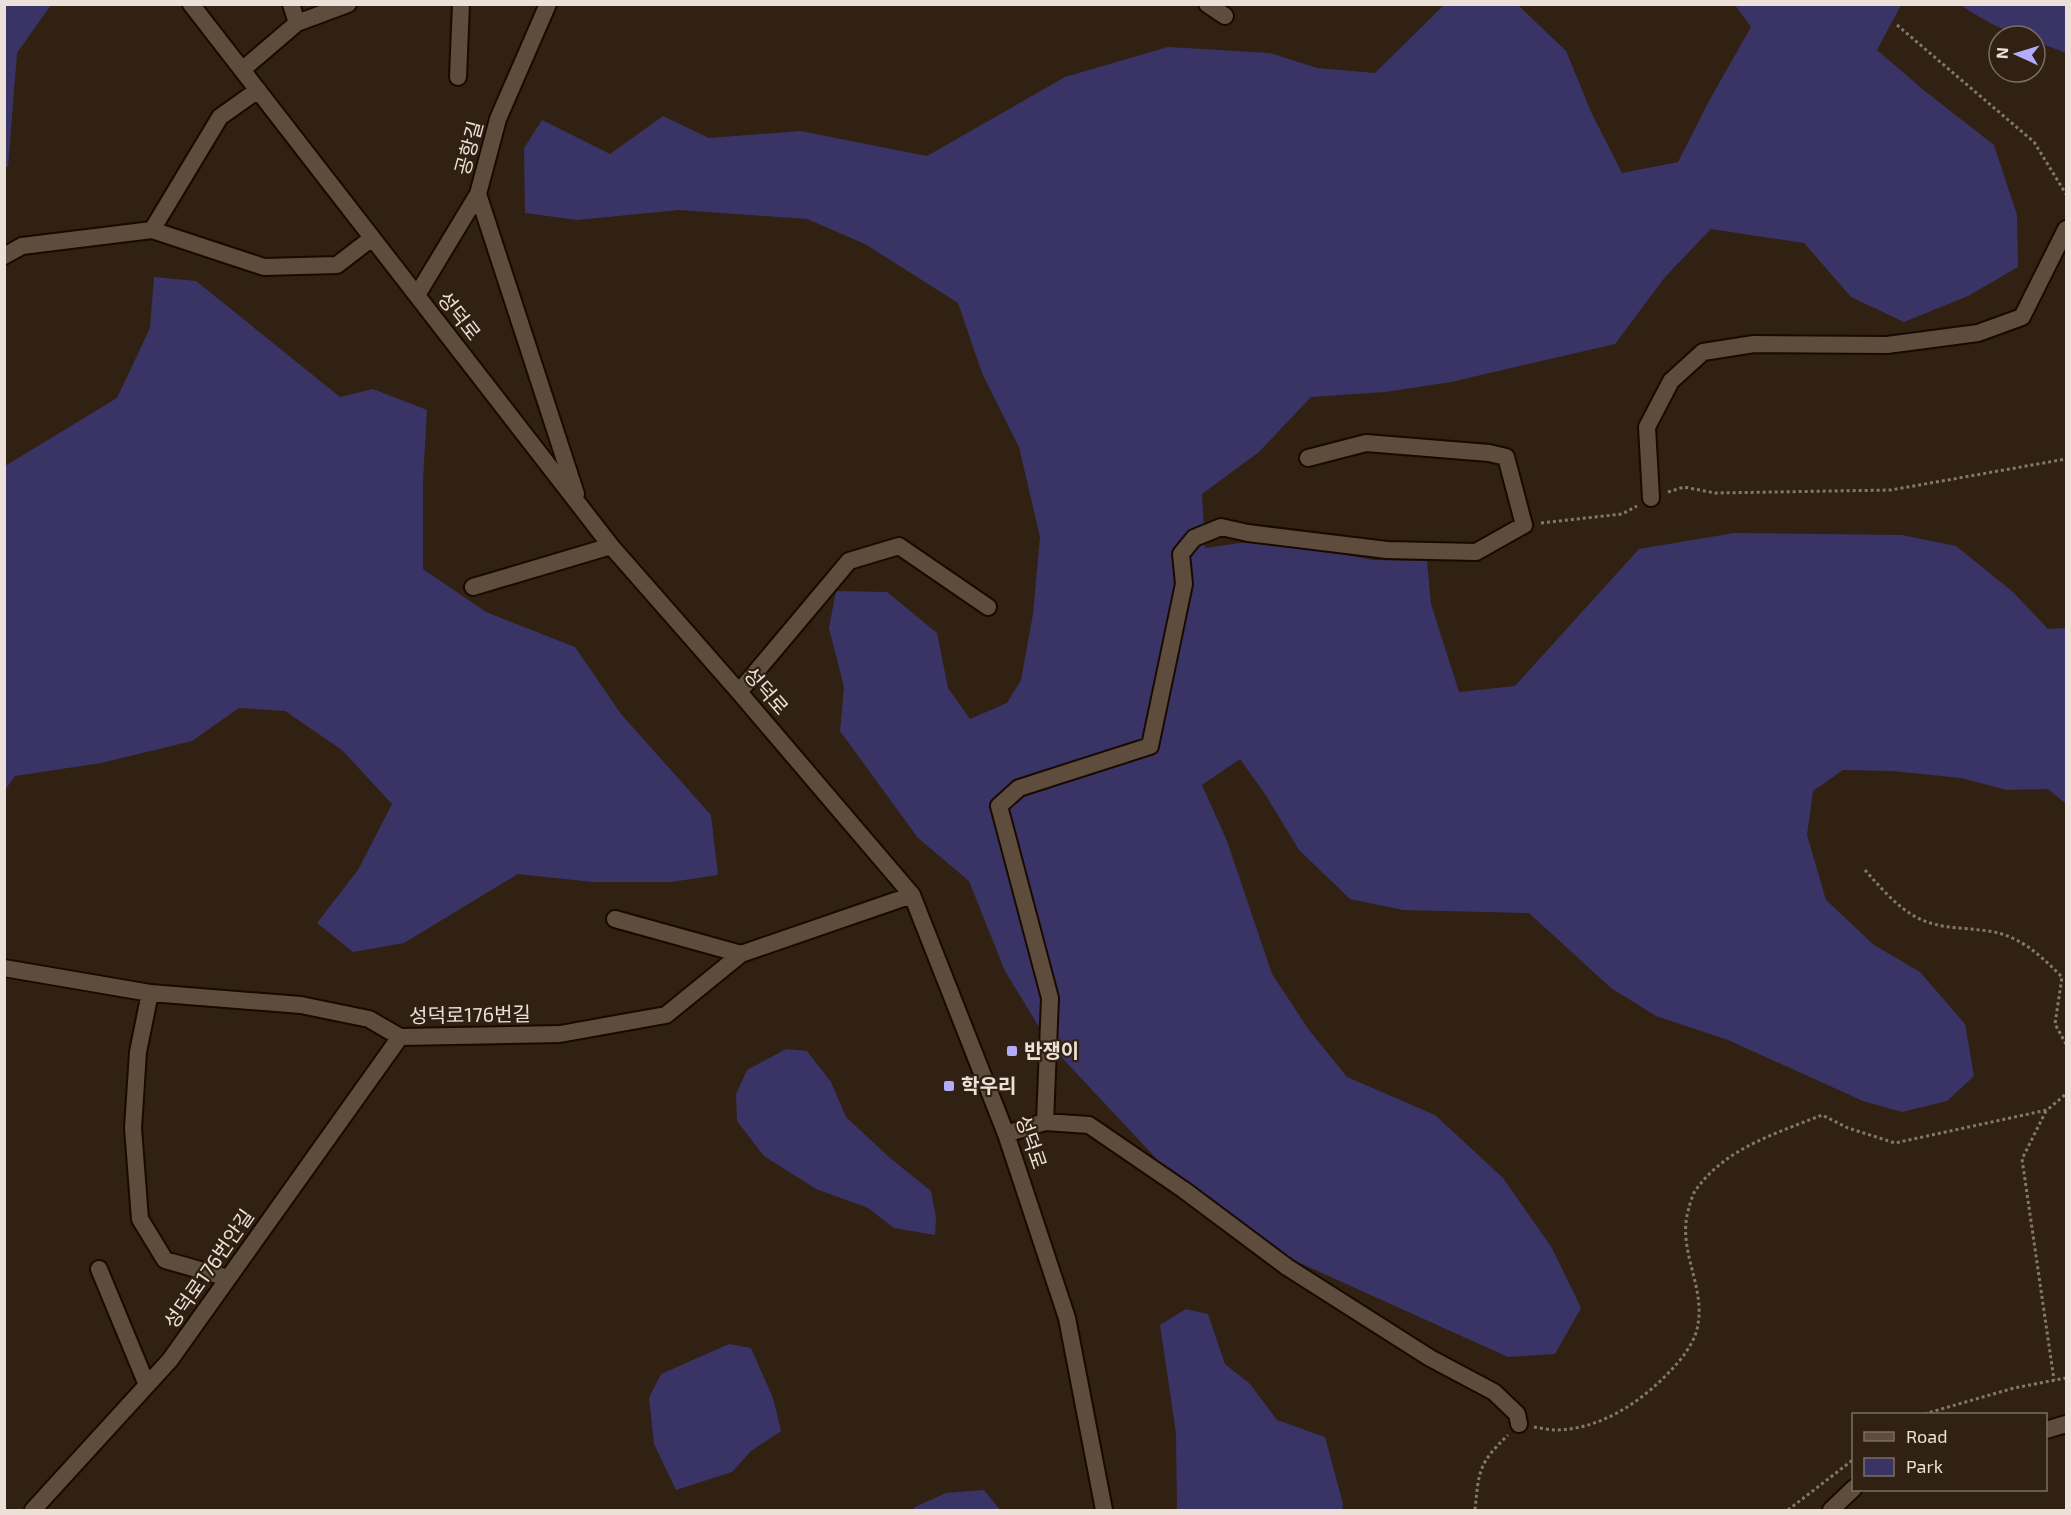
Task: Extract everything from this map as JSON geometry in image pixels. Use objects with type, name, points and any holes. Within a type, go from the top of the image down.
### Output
[{"type":"street","name":"성덕로","points":[[191,4],[611,546],[912,895],[1006,1134],[1067,1318],[1104,1510]]},
{"type":"street","points":[[291,4],[297,23]]},
{"type":"street","points":[[242,70],[297,23],[348,4]]},
{"type":"street","points":[[458,77],[461,4]]},
{"type":"street","name":"공항길","points":[[417,295],[478,194],[498,119],[548,4]]},
{"type":"street","points":[[1207,4],[1225,16]]},
{"type":"street","points":[[152,230],[220,117],[258,90]]},
{"type":"street","points":[[478,194],[580,506]]},
{"type":"street","points":[[1651,498],[1647,427],[1671,381],[1703,352],[1754,344],[1887,345],[1978,333],[2022,317],[2067,229]]},
{"type":"street","points":[[4,256],[22,246],[152,230],[264,267],[337,266],[372,238]]},
{"type":"street","points":[[1045,1122],[1050,998],[999,806],[1019,788],[1150,746],[1184,584],[1181,554],[1194,538],[1221,527],[1248,533],[1387,550],[1476,552],[1524,525],[1506,457],[1490,453],[1366,443],[1308,458]]},
{"type":"street","points":[[473,587],[611,546]]},
{"type":"street","points":[[739,692],[849,561],[899,546],[988,607]]},
{"type":"street","name":"성덕로176번길","points":[[4,968],[150,993],[301,1005],[369,1019],[400,1037],[560,1034],[666,1015],[741,954],[912,895]]},
{"type":"street","points":[[615,919],[741,954]]},
{"type":"street","points":[[150,993],[138,1052],[133,1128],[140,1219],[165,1260],[228,1278]]},
{"type":"street","name":"성덕로176번안길","points":[[33,1510],[170,1360],[400,1037]]},
{"type":"street","points":[[1006,1134],[1045,1122],[1089,1125],[1184,1190],[1287,1267],[1430,1358],[1494,1392],[1517,1414],[1520,1424]]},
{"type":"street","points":[[99,1269],[147,1385]]},
{"type":"street","points":[[2047,1430],[2067,1424]]},
{"type":"street","points":[[1831,1510],[1852,1490]]},
{"type":"path","points":[[1897,25],[2034,142],[2067,194]]},
{"type":"path","points":[[1524,525],[1622,514],[1651,498],[1684,487],[1715,493],[1891,490],[2067,459]]},
{"type":"path","points":[[1865,870],[1893,900],[1916,918],[1947,927],[2002,934],[2037,951],[2062,977],[2055,1024],[2067,1044]]},
{"type":"path","points":[[2055,1380],[2022,1159],[2047,1110],[2067,1094]]},
{"type":"path","points":[[1475,1510],[1479,1473],[1489,1453],[1520,1424],[1556,1430],[1586,1425],[1623,1411],[1659,1384],[1684,1356],[1698,1326],[1700,1302],[1687,1253],[1685,1219],[1694,1192],[1724,1159],[1750,1144],[1822,1115],[1848,1128],[1895,1143],[2047,1110]]},
{"type":"path","points":[[1927,1413],[2014,1388],[2067,1378]]},
{"type":"path","points":[[1788,1510],[1852,1461]]},
{"type":"green space","points":[[5,4],[51,5],[17,53],[8,167],[5,167]]},
{"type":"green space","points":[[1517,4],[1566,51],[1592,114],[1622,173],[1678,162],[1751,27],[1735,5],[1901,5],[1877,50],[1994,145],[2017,215],[2018,267],[1968,296],[1904,322],[1851,297],[1804,243],[1711,229],[1665,277],[1615,344],[1451,382],[1385,392],[1311,397],[1259,452],[1202,494],[1205,548],[1261,540],[1374,560],[1427,561],[1431,604],[1459,692],[1515,686],[1639,549],[1734,533],[1902,535],[1956,546],[2013,592],[2048,629],[2066,628],[2066,804],[2048,789],[2007,790],[1961,778],[1892,771],[1843,770],[1813,791],[1807,835],[1826,900],[1874,945],[1920,972],[1965,1024],[1974,1076],[1947,1101],[1902,1112],[1863,1101],[1728,1040],[1656,1016],[1611,988],[1529,913],[1403,910],[1350,899],[1299,850],[1265,794],[1240,759],[1202,785],[1227,841],[1272,974],[1309,1030],[1347,1077],[1435,1115],[1503,1178],[1552,1248],[1581,1308],[1555,1354],[1508,1357],[1249,1240],[1166,1169],[1050,1045],[1005,971],[969,881],[918,838],[840,731],[844,687],[829,628],[836,591],[887,592],[937,633],[948,688],[970,719],[1007,703],[1021,680],[1033,614],[1040,537],[1019,447],[982,373],[958,303],[865,244],[807,219],[679,210],[577,220],[525,213],[524,148],[542,120],[610,154],[663,116],[709,138],[800,131],[927,156],[1065,77],[1168,47],[1270,53],[1317,68],[1375,73],[1444,5]]},
{"type":"green space","points":[[1960,5],[2066,5],[2066,53],[2047,46],[2047,24],[1992,24]]},
{"type":"green space","points":[[154,277],[196,281],[340,397],[373,389],[427,410],[423,480],[423,569],[486,612],[575,647],[621,714],[711,815],[718,875],[671,882],[593,882],[518,874],[404,943],[353,952],[317,923],[358,870],[392,804],[342,750],[285,711],[239,708],[192,741],[101,763],[15,776],[5,790],[5,466],[117,398],[150,328]]},
{"type":"green space","points":[[786,1049],[807,1051],[831,1082],[846,1117],[890,1158],[931,1191],[936,1217],[935,1235],[894,1228],[868,1208],[816,1189],[764,1156],[737,1121],[736,1094],[747,1070]]},
{"type":"green space","points":[[1186,1309],[1208,1314],[1225,1364],[1250,1384],[1277,1420],[1325,1437],[1343,1504],[1342,1510],[1177,1510],[1176,1433],[1160,1325]]},
{"type":"green space","points":[[729,1344],[751,1348],[773,1398],[781,1431],[751,1451],[732,1472],[676,1490],[654,1444],[649,1398],[661,1374]]},
{"type":"green space","points":[[984,1490],[1000,1510],[913,1510],[946,1493]]},
{"type":"place","name":"반쟁이","points":[[1012,1051]]},
{"type":"place","name":"학우리","points":[[949,1086]]}]
